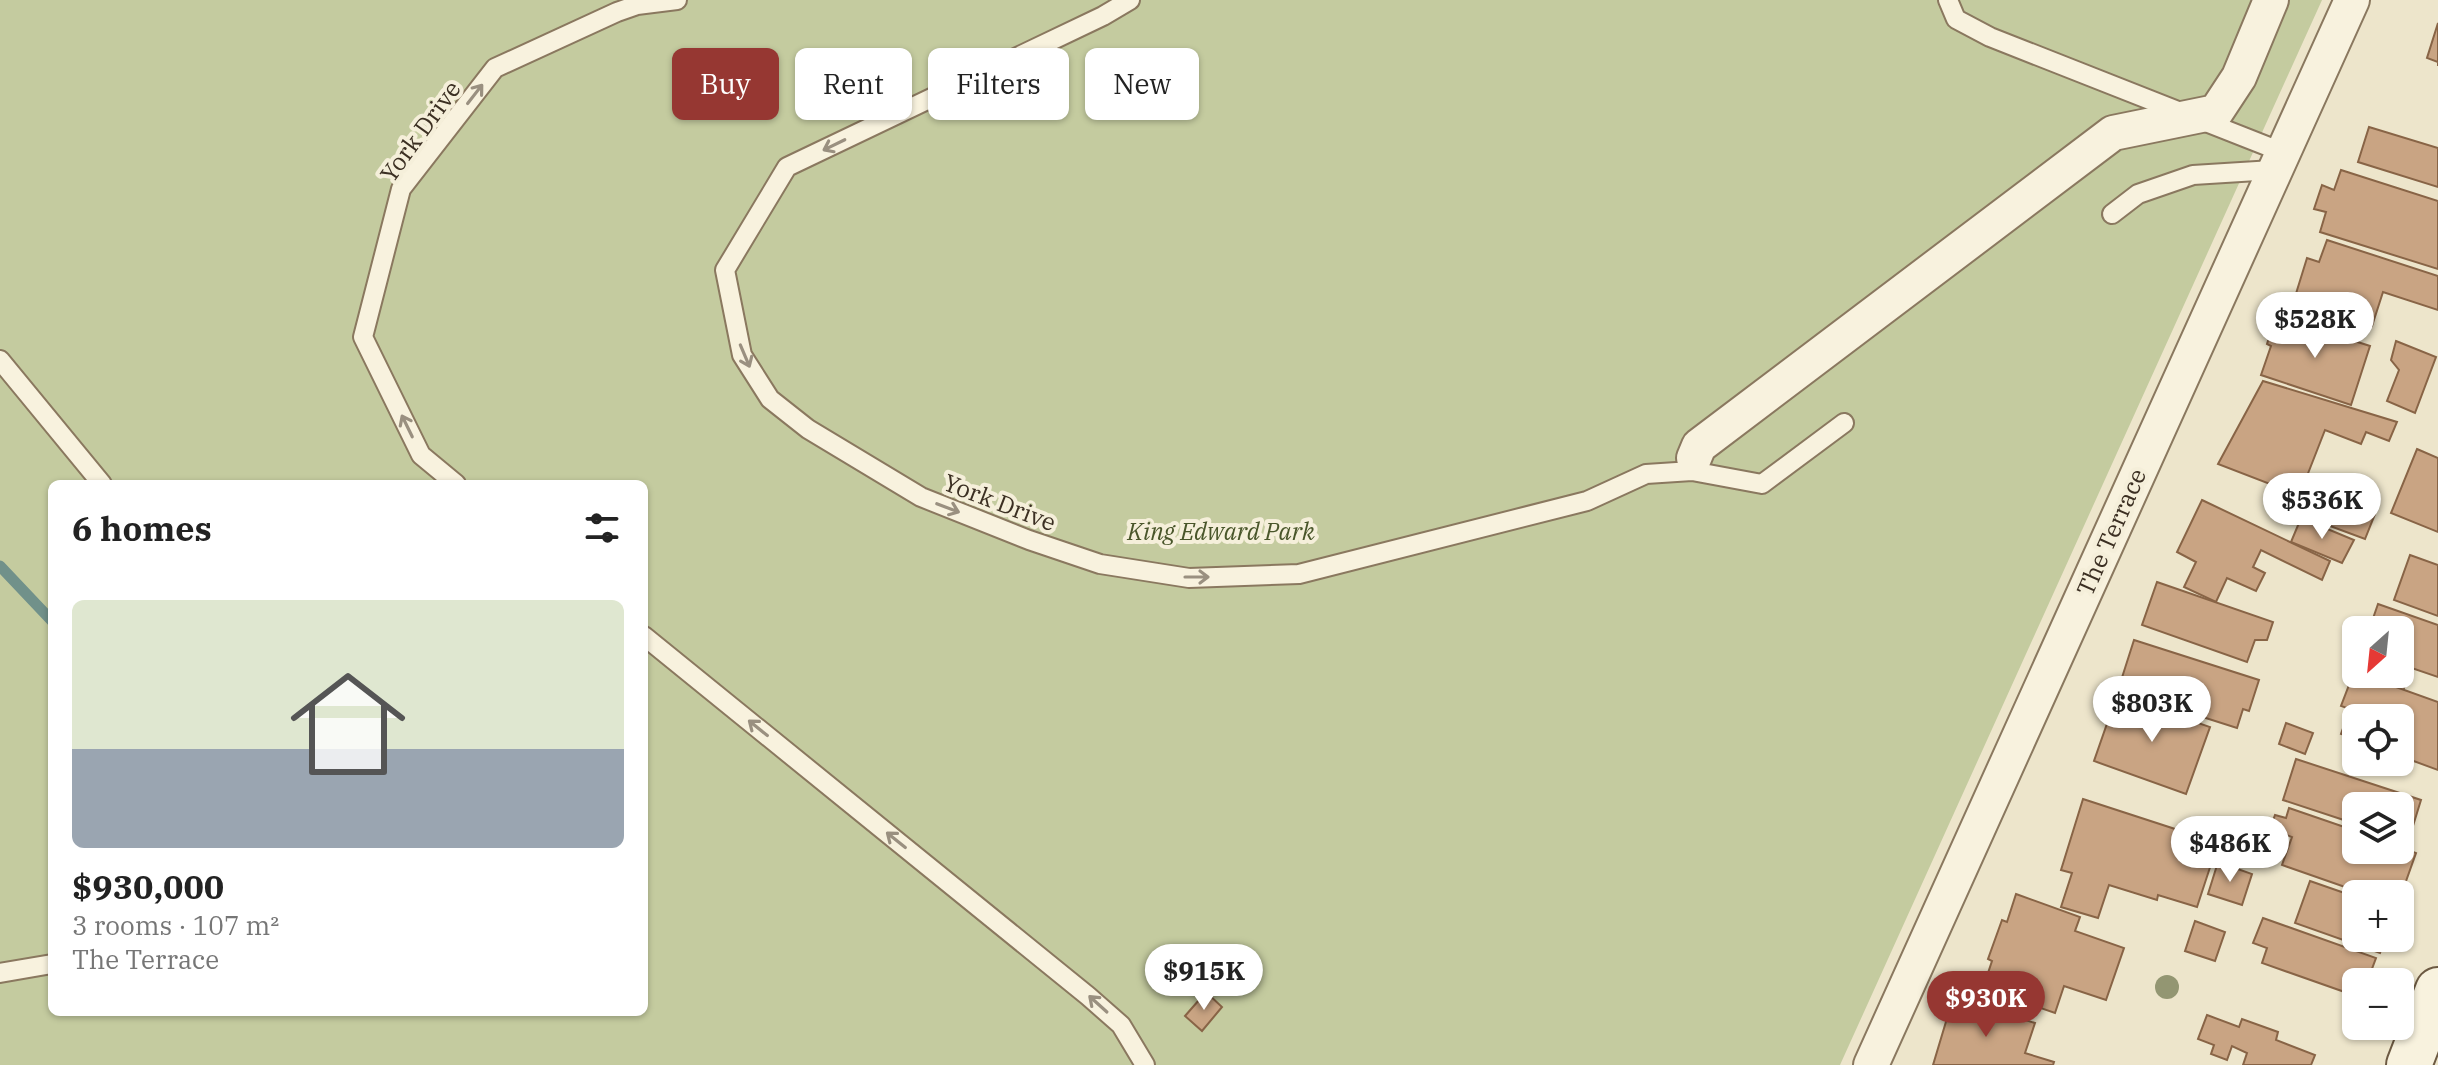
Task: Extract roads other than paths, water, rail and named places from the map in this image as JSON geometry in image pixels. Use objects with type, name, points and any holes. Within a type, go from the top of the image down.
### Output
[{"type":"main road","points":[[2409,1065],[2438,990]]},
{"type":"street","points":[[1693,464],[1699,446],[1711,436],[2113,133],[2216,112],[2239,77],[2271,0]]},
{"type":"street","name":"The Terrace","points":[[1871,1065],[2352,0]]},
{"type":"lane","name":"York Drive","points":[[451,480],[421,455],[363,337],[401,189],[495,68],[617,12],[649,3],[677,0]]},
{"type":"lane","name":"York Drive","points":[[1130,0],[1103,16],[787,167],[725,270],[742,355],[770,399],[808,429],[921,497],[1029,540],[1100,564],[1189,578],[1299,574],[1587,501],[1646,474],[1693,464],[1762,484],[1844,423]]},
{"type":"lane","points":[[1948,0],[1956,19],[1990,37],[2197,117],[2278,161]]},
{"type":"lane","points":[[2112,214],[2138,194],[2193,175],[2278,161]]},
{"type":"lane","points":[[0,360],[99,480]]},
{"type":"lane","points":[[648,639],[1088,996],[1121,1025],[1145,1065]]},
{"type":"lane","points":[[0,973],[48,965]]},
{"type":"waterway","points":[[0,566],[48,617]]},
{"type":"park label","name":"King Edward Park","points":[[1221,531]]}]
